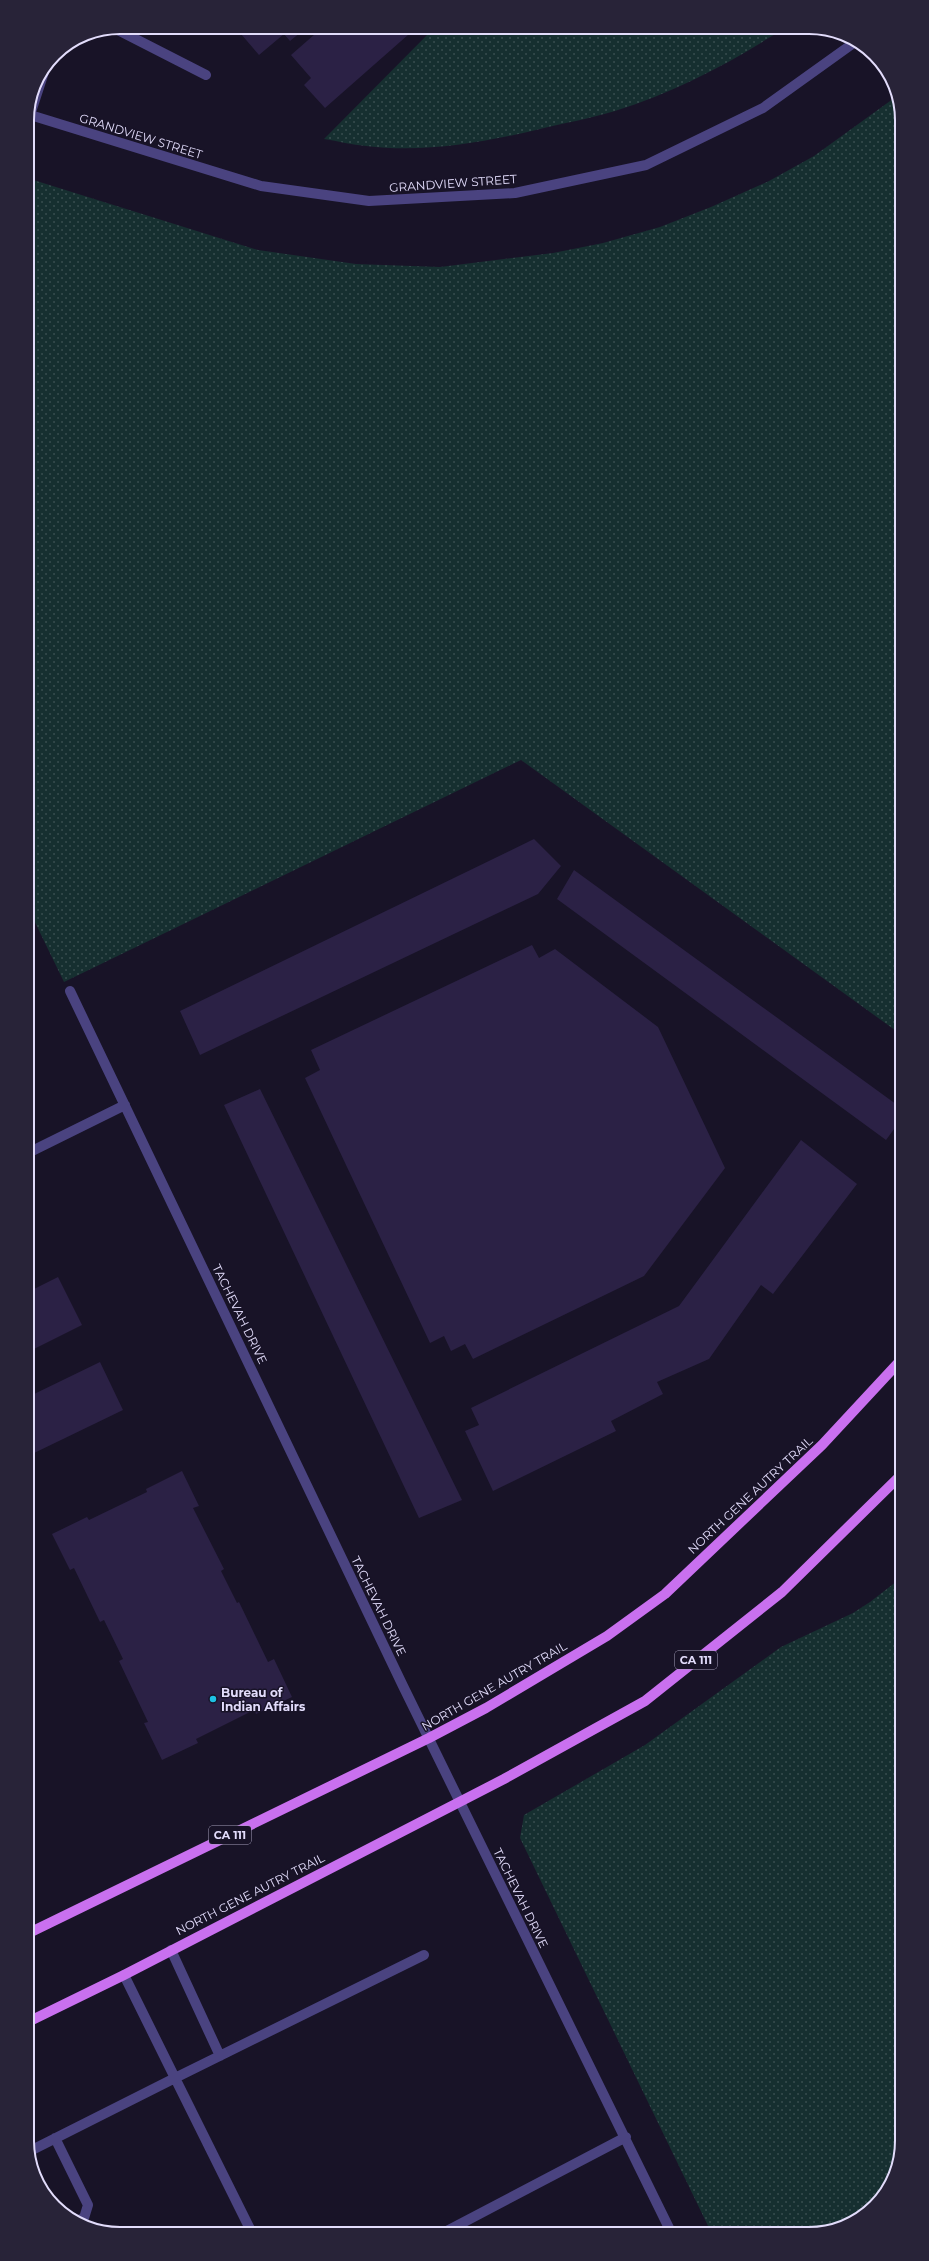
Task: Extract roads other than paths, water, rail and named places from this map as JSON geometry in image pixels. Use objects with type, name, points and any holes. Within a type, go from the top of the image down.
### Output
[{"type":"main road","name":"NORTH GENE AUTRY TRAIL","points":[[34,1931],[429,1738],[486,1708],[607,1636],[665,1594],[822,1445],[895,1366]]},
{"type":"main road","name":"NORTH GENE AUTRY TRAIL","points":[[34,2019],[124,1975],[459,1802],[645,1700],[782,1592],[895,1481]]},
{"type":"street","points":[[126,34],[206,75]]},
{"type":"street","name":"GRANDVIEW STREET","points":[[34,117],[261,186],[370,201],[515,193],[646,165],[763,108],[850,45]]},
{"type":"street","name":"TACHEVAH DRIVE","points":[[70,991],[459,1802],[669,2227]]},
{"type":"street","points":[[34,1150],[125,1105]]},
{"type":"street","points":[[171,1950],[220,2056]]},
{"type":"street","points":[[34,2149],[424,1955]]},
{"type":"street","points":[[124,1975],[249,2227]]},
{"type":"street","points":[[55,2138],[88,2205],[83,2218]]},
{"type":"street","points":[[455,2227],[626,2138]]},
{"type":"place","name":"Bureau of Indian Affairs","points":[[213,1699]]}]
